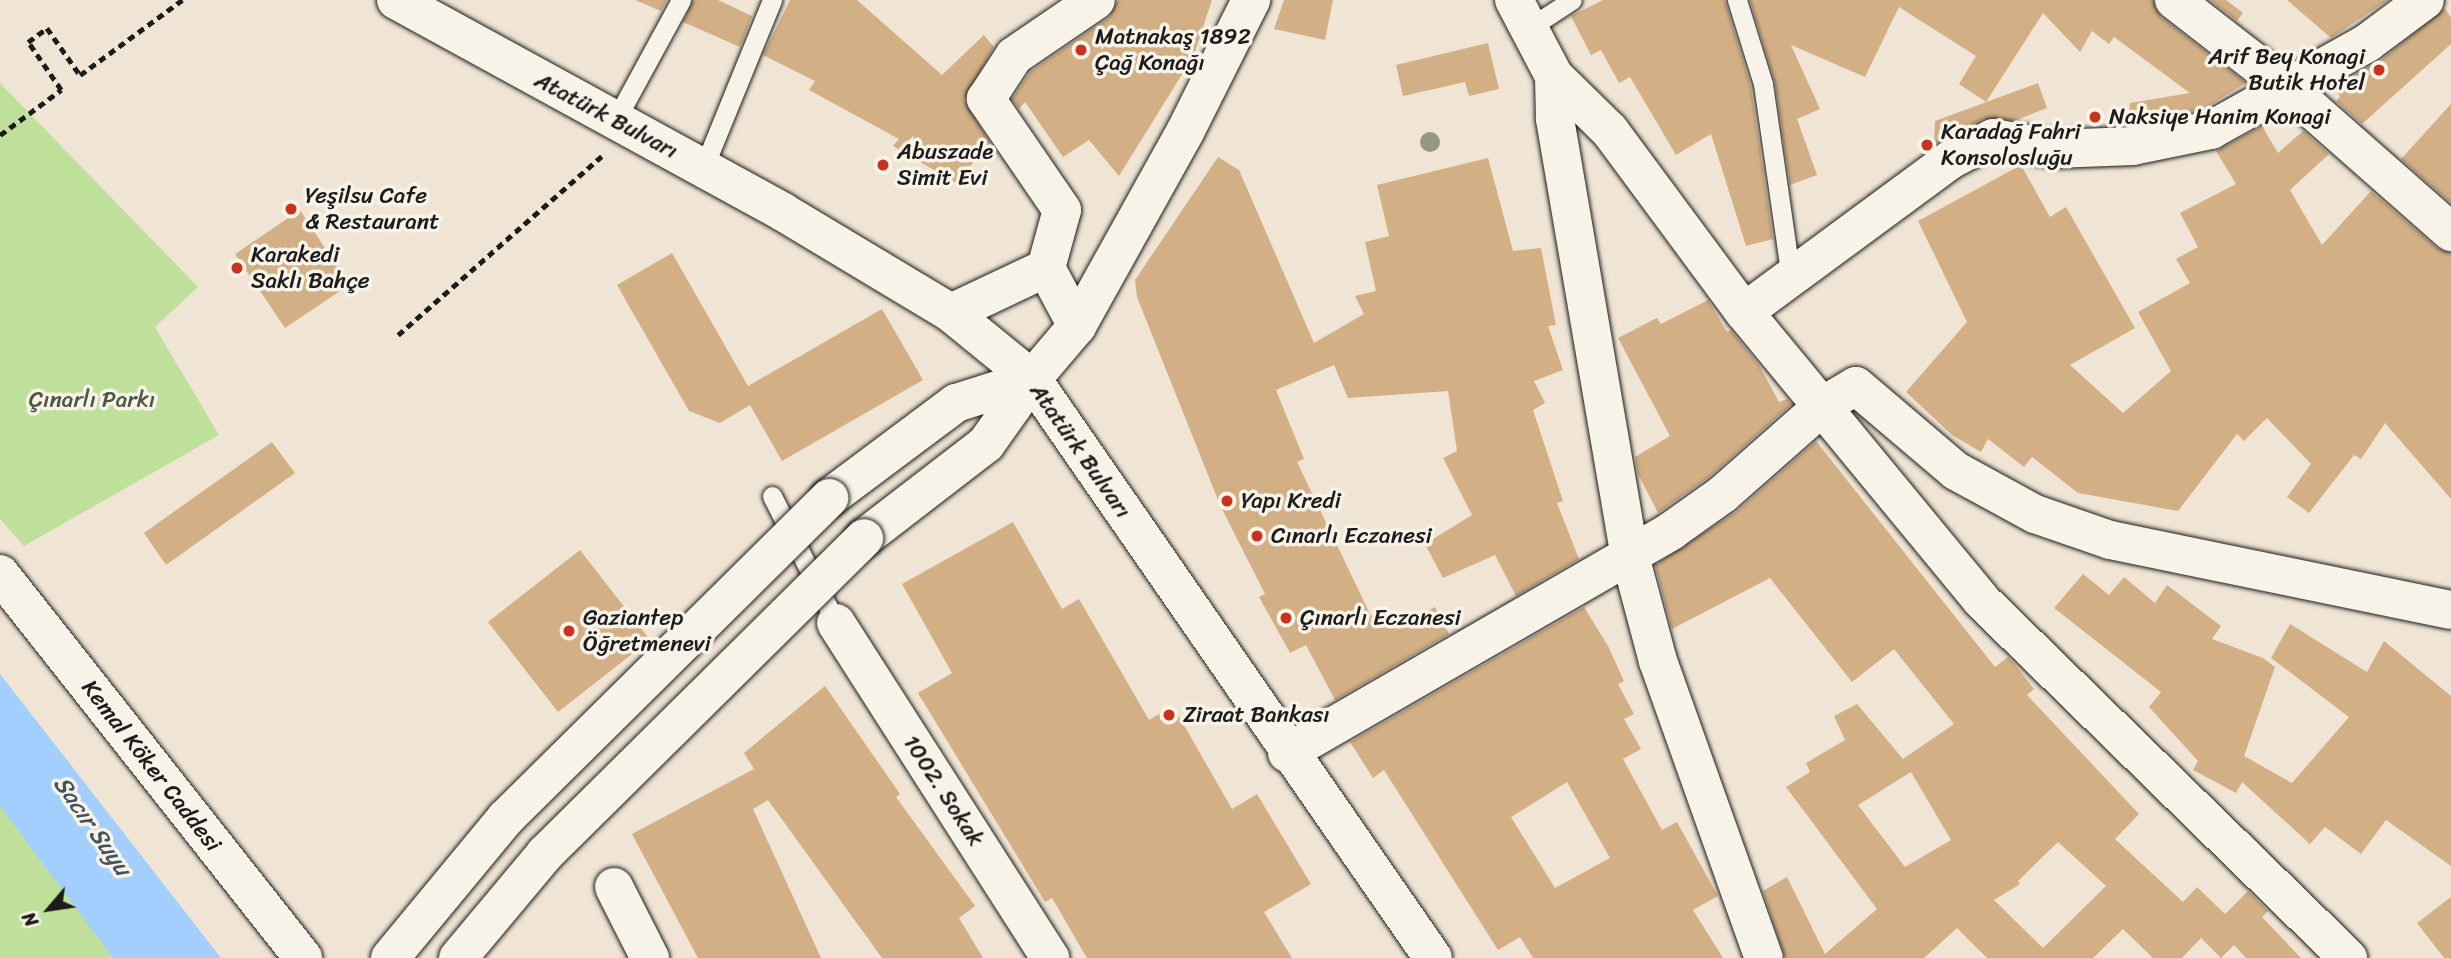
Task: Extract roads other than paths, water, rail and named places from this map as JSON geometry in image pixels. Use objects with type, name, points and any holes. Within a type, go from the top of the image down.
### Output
[{"type":"street","name":"Atatürk Bulvarı","points":[[397,0],[704,169],[951,313],[1032,379],[1287,752],[1433,958]]},
{"type":"street","points":[[1077,326],[1046,268],[1062,209],[986,99],[1014,56],[1096,0]]},
{"type":"street","points":[[458,958],[545,854],[864,538],[986,444],[1032,379],[1077,326],[1185,132],[1251,0]]},
{"type":"street","points":[[2174,0],[2290,90],[2451,232]]},
{"type":"street","points":[[1744,312],[1950,160],[1993,138],[2054,149],[2171,142],[2211,130],[2290,90],[2367,43],[2424,0]]},
{"type":"street","points":[[1522,14],[1554,76],[1610,131],[1744,312],[1824,405],[1981,600],[2348,958]]},
{"type":"street","points":[[1554,76],[1555,119],[1630,556],[1658,661],[1764,958]]},
{"type":"street","points":[[951,313],[1046,268]]},
{"type":"street","points":[[390,958],[506,818],[829,498],[956,403],[1032,379]]},
{"type":"street","points":[[1287,752],[1630,556],[1723,494],[1824,405],[1856,386],[1956,471],[2035,514],[2086,532],[2451,610]]},
{"type":"street","name":"Kemal Köker Caddesi","points":[[0,575],[303,958]]},
{"type":"street","name":"1002. Sokak","points":[[836,623],[1050,958]]},
{"type":"street","points":[[614,887],[650,958]]},
{"type":"lane","points":[[624,126],[681,0]]},
{"type":"lane","points":[[704,169],[772,0]]},
{"type":"lane","points":[[1522,14],[1572,0]]},
{"type":"lane","points":[[1737,0],[1763,83],[1791,279]]},
{"type":"lane","points":[[772,496],[836,623]]},
{"type":"water","name":"Sacır Suyu","points":[[0,674],[221,958],[113,958],[0,806]]},
{"type":"place","name":"Matnakaş 1892 Çağ Konağı","points":[[1081,50]]},
{"type":"place","name":"Arif Bey Konagi Butik Hotel","points":[[2379,70]]},
{"type":"place","name":"Naksiye Hanim Konagi","points":[[2095,117]]},
{"type":"place","name":"Karadağ Fahri Konsolosluğu","points":[[1927,145]]},
{"type":"place","name":"Abuszade Simit Evi","points":[[883,165]]},
{"type":"place","name":"Yeşilsu Cafe & Restaurant","points":[[291,209]]},
{"type":"place","name":"Karakedi Saklı Bahçe","points":[[237,268]]},
{"type":"place","name":"Yapı Kredi","points":[[1227,501]]},
{"type":"place","name":"Cınarlı Eczanesi","points":[[1257,536]]},
{"type":"place","name":"Çınarlı Eczanesi","points":[[1286,618]]},
{"type":"place","name":"Gaziantep Öğretmenevi","points":[[569,631]]},
{"type":"place","name":"Ziraat Bankası","points":[[1169,715]]},
{"type":"park label","name":"Çınarlı Parkı","points":[[92,400]]}]
